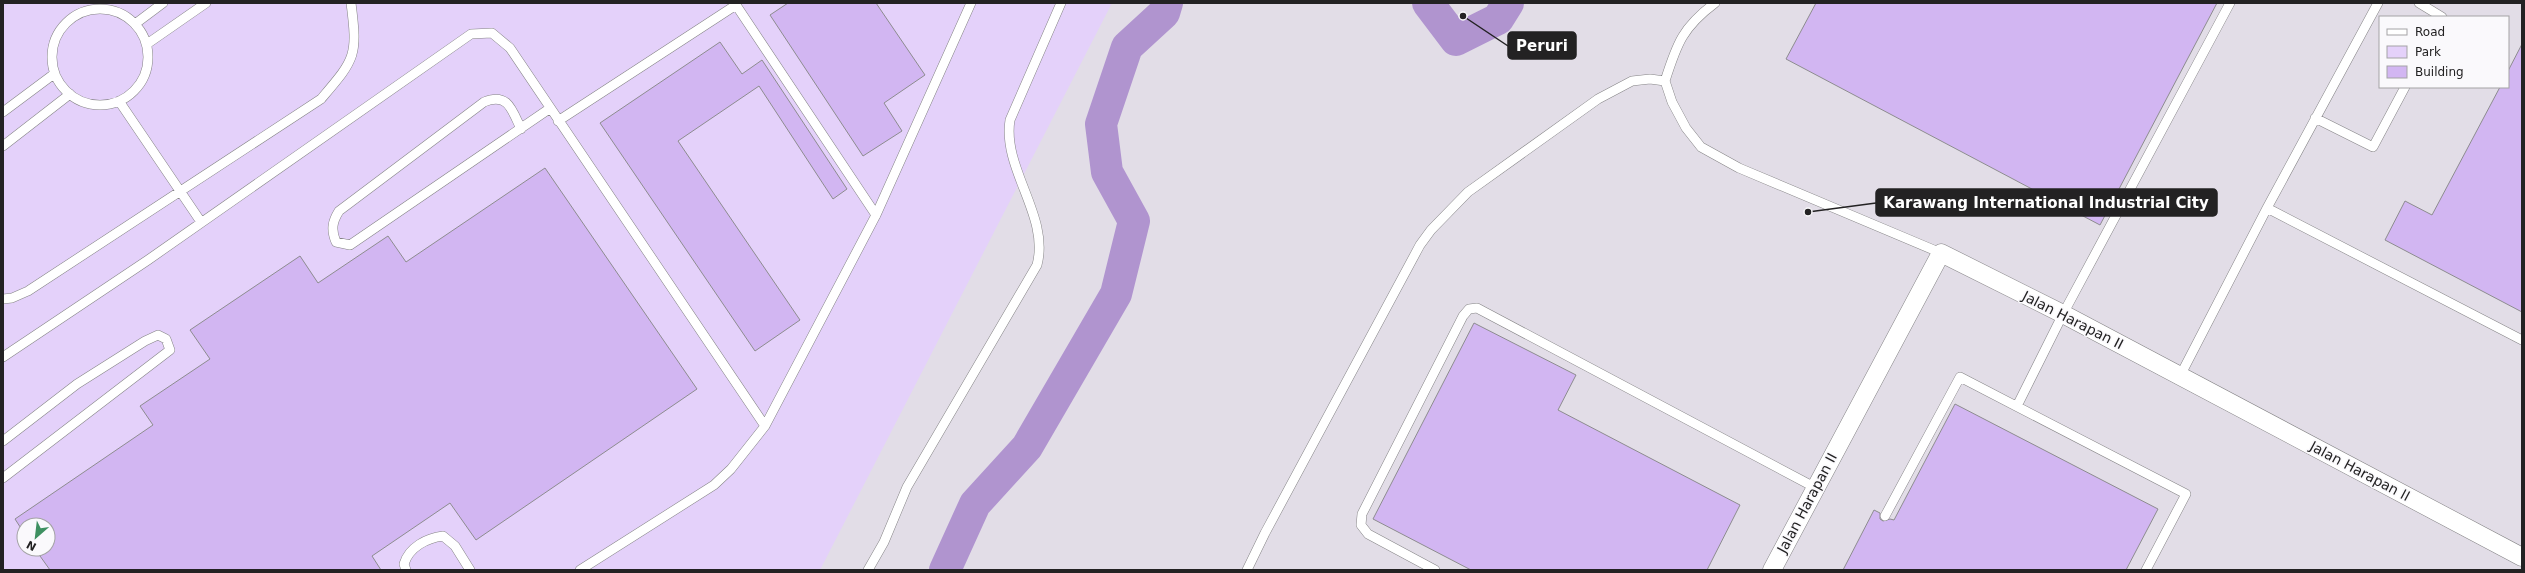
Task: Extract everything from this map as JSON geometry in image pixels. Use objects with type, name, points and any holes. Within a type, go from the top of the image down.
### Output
[{"type":"street","name":"Jalan Harapan II","points":[[1772,570],[1940,253],[2063,314],[2522,557]]},
{"type":"lane","points":[[135,24],[163,3]]},
{"type":"lane","points":[[147,44],[206,3]]},
{"type":"lane","points":[[3,299],[12,298],[28,291],[321,99],[352,58],[355,36],[351,3]]},
{"type":"lane","points":[[580,570],[714,485],[731,469],[765,426],[876,215],[971,3]]},
{"type":"lane","points":[[868,570],[884,542],[907,487],[1037,265],[1041,245],[1012,149],[1009,128],[1010,120],[1061,3]]},
{"type":"lane","points":[[1715,3],[1694,19],[1676,47],[1665,81],[1672,102],[1686,128],[1701,147],[1739,168],[1940,253]]},
{"type":"lane","points":[[2017,406],[2063,314],[2230,3]]},
{"type":"lane","points":[[2180,376],[2267,208],[2378,3]]},
{"type":"lane","points":[[2419,3],[2440,16]]},
{"type":"lane","points":[[558,122],[738,4],[876,215]]},
{"type":"lane","points":[[95,8],[117,12],[135,24],[147,44],[148,62],[144,78],[134,92],[119,102],[102,105],[85,103],[70,94],[54,74],[52,52],[58,31],[74,16],[95,8]]},
{"type":"lane","points":[[3,357],[201,222],[471,34],[492,33],[510,48],[549,109],[765,426]]},
{"type":"lane","points":[[3,112],[54,74]]},
{"type":"lane","points":[[1247,570],[1265,533],[1392,296],[1420,245],[1431,230],[1468,192],[1598,99],[1632,81],[1650,79],[1665,81]]},
{"type":"lane","points":[[2316,118],[2373,147],[2404,88]]},
{"type":"lane","points":[[3,146],[70,94]]},
{"type":"lane","points":[[521,129],[510,106],[501,99],[494,98],[484,102],[339,211],[333,221],[333,235],[336,242],[350,245],[521,129],[549,109]]},
{"type":"lane","points":[[119,102],[201,222]]},
{"type":"lane","points":[[2267,208],[2522,340]]},
{"type":"lane","points":[[1435,570],[1368,534],[1362,525],[1362,514],[1463,316],[1469,309],[1477,308],[1816,488]]},
{"type":"lane","points":[[3,442],[77,384],[145,341],[158,335],[166,339],[170,350],[3,478]]},
{"type":"lane","points":[[1885,516],[1960,377],[2186,494],[2146,570]]},
{"type":"lane","points":[[406,570],[404,564],[406,557],[412,549],[430,538],[443,536],[455,546],[470,570]]},
{"type":"shaded area","points":[[3,3],[2522,3],[2522,570],[3,570]]},
{"type":"green space","points":[[3,3],[1112,3],[820,570],[3,570]]},
{"type":"building","points":[[788,3],[876,3],[925,75],[884,103],[902,131],[863,156],[770,15]]},
{"type":"building","points":[[1816,3],[2217,3],[2100,225],[1786,59]]},
{"type":"building","points":[[720,42],[742,74],[762,60],[847,189],[833,199],[759,86],[678,141],[800,320],[755,351],[600,123]]},
{"type":"building","points":[[2522,44],[2522,312],[2385,240],[2405,201],[2432,215],[2499,88],[2509,88],[2509,69]]},
{"type":"building","points":[[545,168],[697,389],[476,540],[450,503],[372,556],[381,570],[50,570],[41,557],[56,557],[56,517],[18,517],[153,425],[140,406],[210,359],[190,330],[300,256],[318,283],[388,236],[406,262]]},
{"type":"building","points":[[1474,323],[1576,375],[1558,410],[1740,505],[1707,570],[1471,570],[1373,519]]},
{"type":"building","points":[[1955,404],[2158,509],[2126,570],[1843,570],[1874,510],[1880,513],[1880,519],[1883,521],[1890,519],[1894,520]]},
{"type":"waterway","points":[[945,570],[975,504],[1027,447],[1116,294],[1134,221],[1107,172],[1101,124],[1127,47],[1164,13],[1167,3]]},
{"type":"waterway","points":[[1428,3],[1456,40],[1498,19],[1508,3]]},
{"type":"place","name":"Peruri","points":[[1463,16]]},
{"type":"place","name":"Karawang International Industrial City","points":[[1808,212]]}]
